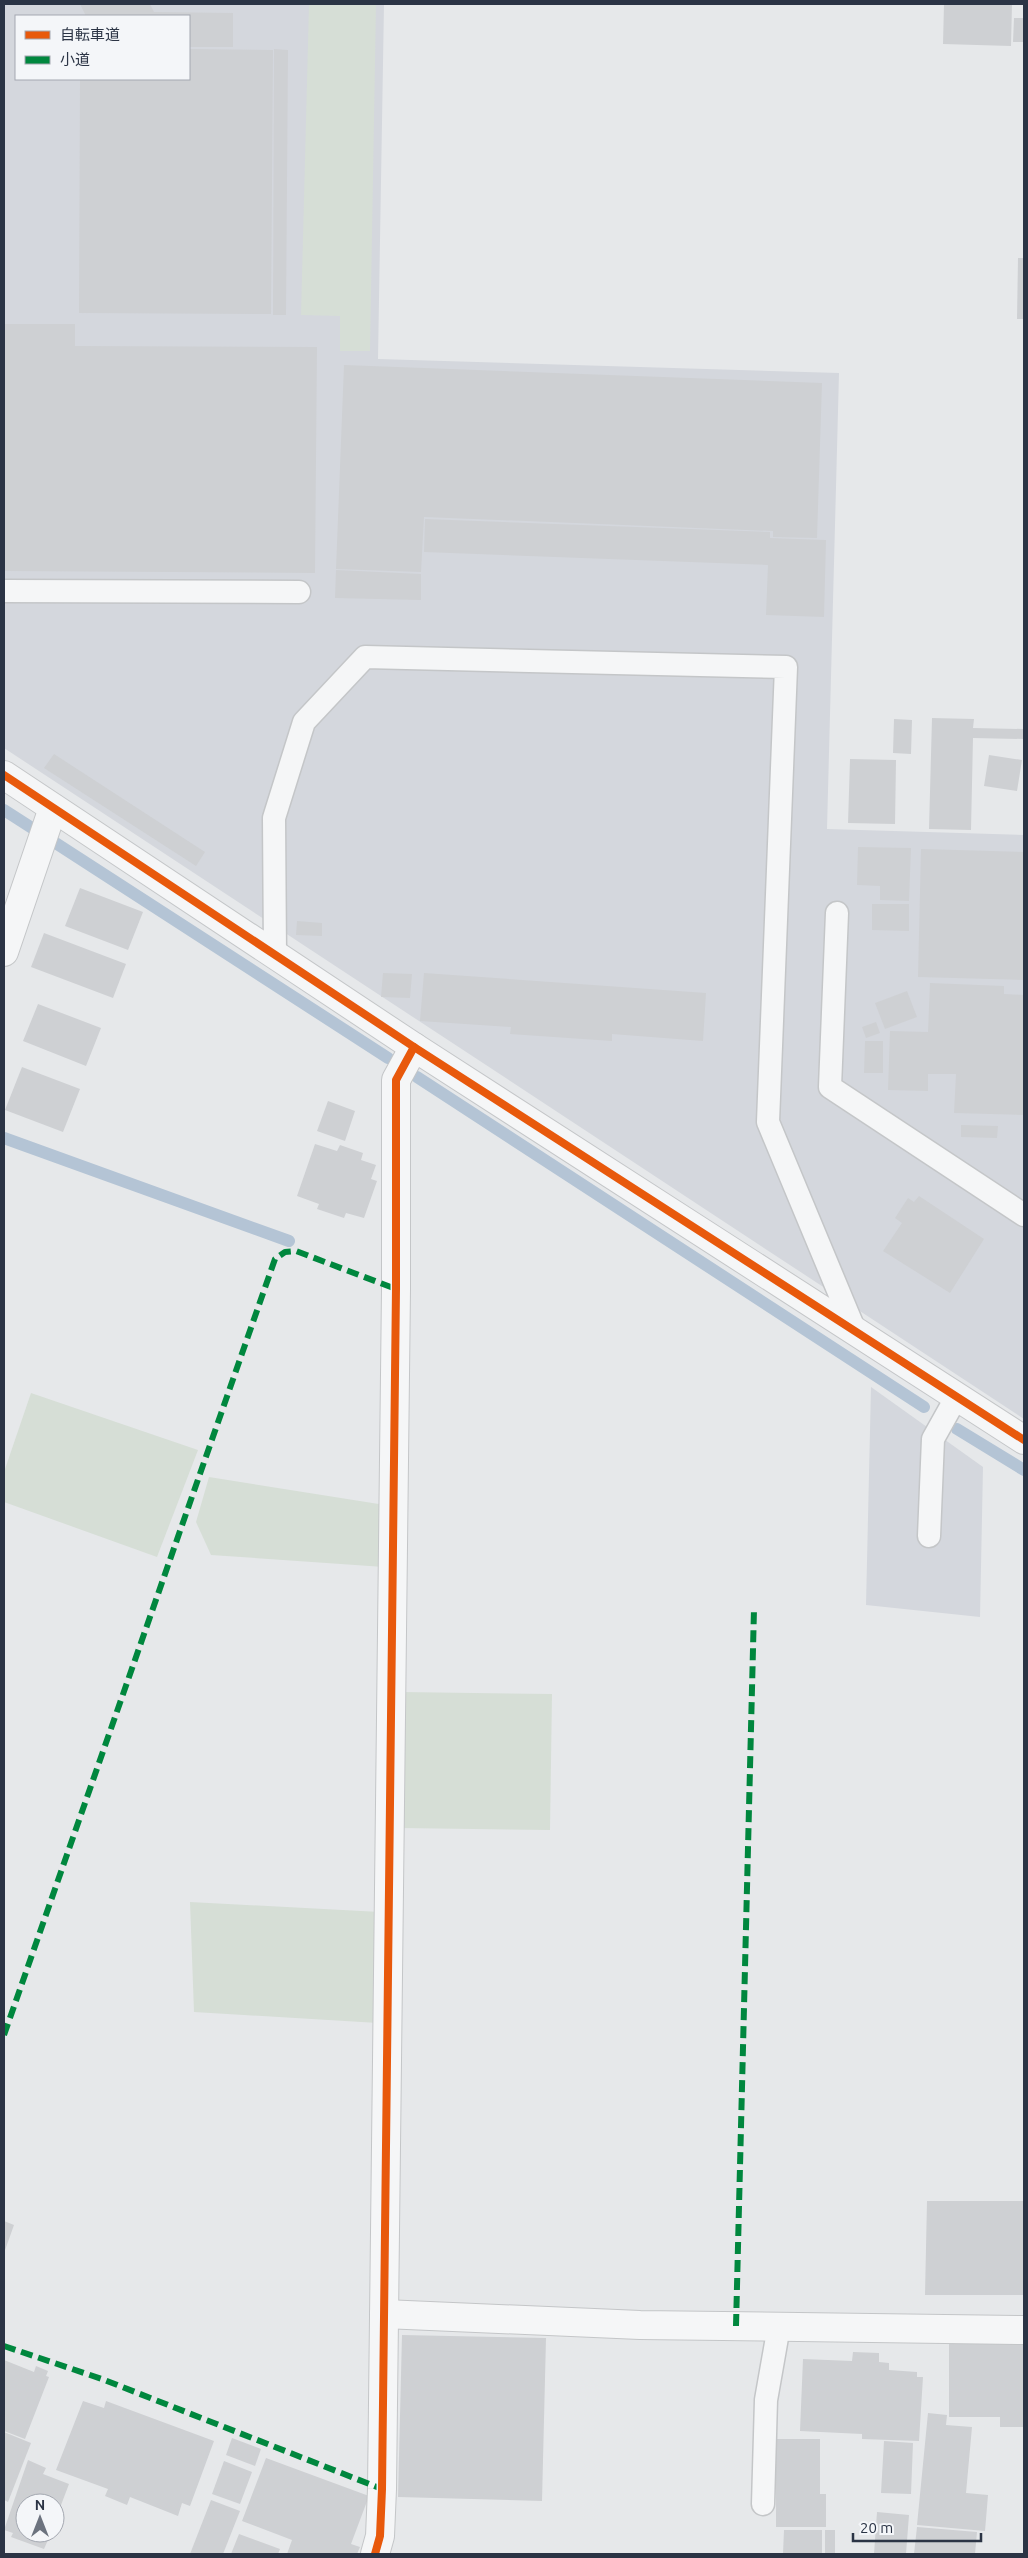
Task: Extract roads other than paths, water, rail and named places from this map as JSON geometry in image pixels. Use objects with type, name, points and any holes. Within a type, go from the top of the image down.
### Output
[{"type":"street","points":[[4,775],[414,1047],[1024,1440]]},
{"type":"street","points":[[4,952],[53,808]]},
{"type":"street","points":[[375,2554],[380,2536],[384,2314],[396,1289],[396,1080],[414,1047]]},
{"type":"street","points":[[384,2314],[640,2325],[1024,2330]]},
{"type":"lane","points":[[4,591],[299,592]]},
{"type":"lane","points":[[275,954],[274,818],[304,722],[365,657],[786,667],[768,1122],[855,1331]]},
{"type":"lane","points":[[837,913],[830,1087],[1024,1215]]},
{"type":"lane","points":[[929,1536],[933,1439],[957,1396]]},
{"type":"lane","points":[[763,2504],[766,2400],[779,2326]]},
{"type":"waterway","points":[[4,810],[32,828]]},
{"type":"waterway","points":[[54,842],[388,1058]]},
{"type":"waterway","points":[[417,1077],[924,1407]]},
{"type":"waterway","points":[[4,1138],[289,1241]]},
{"type":"waterway","points":[[957,1429],[1024,1470]]}]
